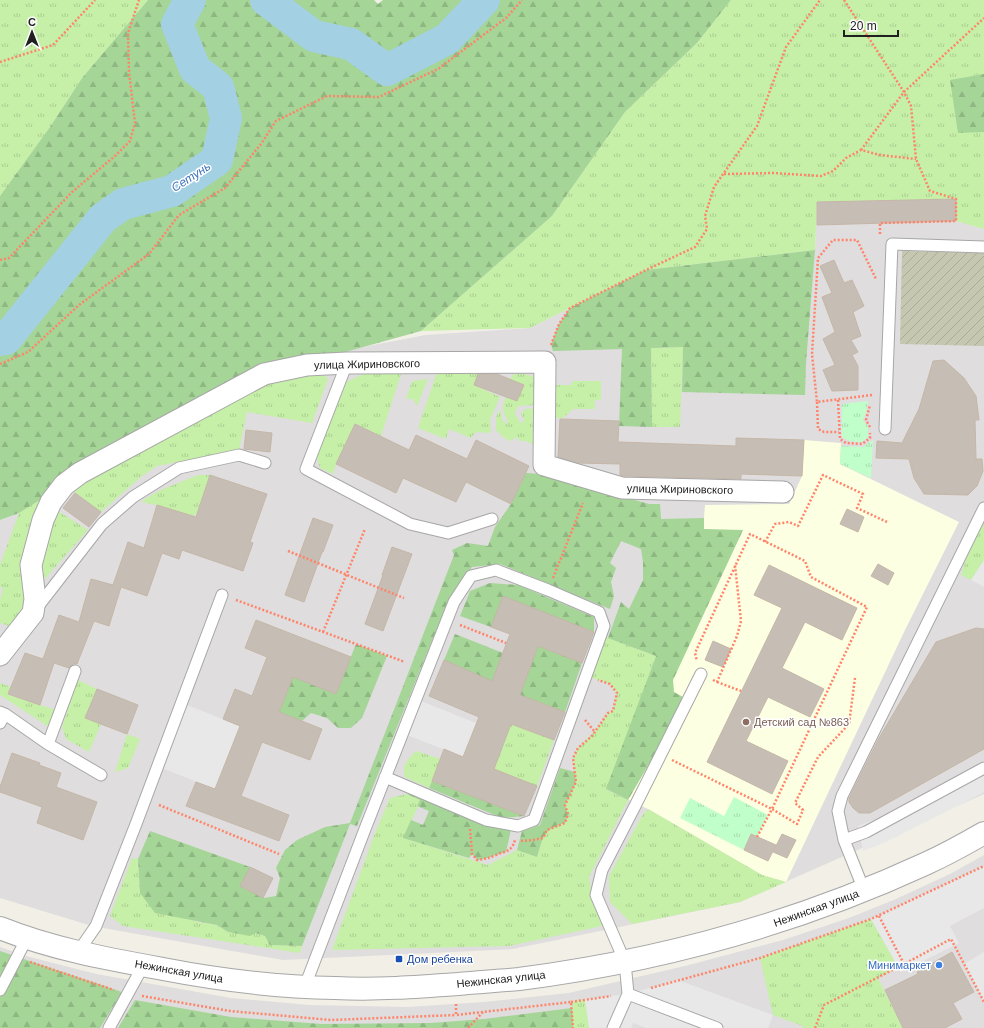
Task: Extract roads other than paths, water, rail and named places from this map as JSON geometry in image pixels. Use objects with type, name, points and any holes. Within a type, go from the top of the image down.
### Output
[{"type":"street","name":"улица Жириновского","points":[[33,613],[35,600],[31,565],[46,514],[51,502],[64,485],[80,473],[264,374],[307,365],[347,363],[545,362],[544,465],[622,488],[783,492]]},
{"type":"street","points":[[0,655],[33,613]]},
{"type":"street","name":"Нежинская улица","points":[[0,928],[27,938],[78,952],[143,966],[211,978],[335,988],[401,988],[520,979],[625,962],[736,935],[790,918],[864,890],[928,863],[984,833]]},
{"type":"lane","points":[[886,429],[892,244],[984,247]]},
{"type":"lane","points":[[347,363],[306,469],[410,524],[448,533],[492,519]]},
{"type":"lane","points":[[33,613],[102,524],[133,497],[180,468],[239,455],[265,463]]},
{"type":"lane","points":[[864,890],[844,840],[838,811],[842,796],[984,508]]},
{"type":"lane","points":[[305,986],[385,777],[454,602],[471,576],[496,570],[599,612],[604,626],[534,820],[518,826],[486,820],[385,777]]},
{"type":"lane","points":[[78,952],[96,926],[146,799],[222,595]]},
{"type":"lane","points":[[48,744],[75,671]]},
{"type":"lane","points":[[613,1028],[628,994],[625,962],[596,895],[602,870],[701,674]]},
{"type":"lane","points":[[2,717],[101,775]]},
{"type":"lane","points":[[844,840],[866,832],[984,768]]},
{"type":"lane","points":[[0,990],[27,938]]},
{"type":"lane","points":[[109,1028],[143,966]]},
{"type":"lane","points":[[628,994],[717,1028]]},
{"type":"waterway","name":"Сетунь","points":[[0,340],[6,339],[103,218],[123,204],[172,191],[217,160],[226,118],[218,87],[195,69],[177,24],[190,0]]},
{"type":"waterway","name":"Сетунь","points":[[266,0],[314,36],[351,44],[387,70],[447,39],[484,0]]},
{"type":"place","name":"Детский сад №863","points":[[746,722]]},
{"type":"place","name":"Дом ребенка","points":[[399,959]]},
{"type":"place","name":"Минимаркет","points":[[939,965]]}]
